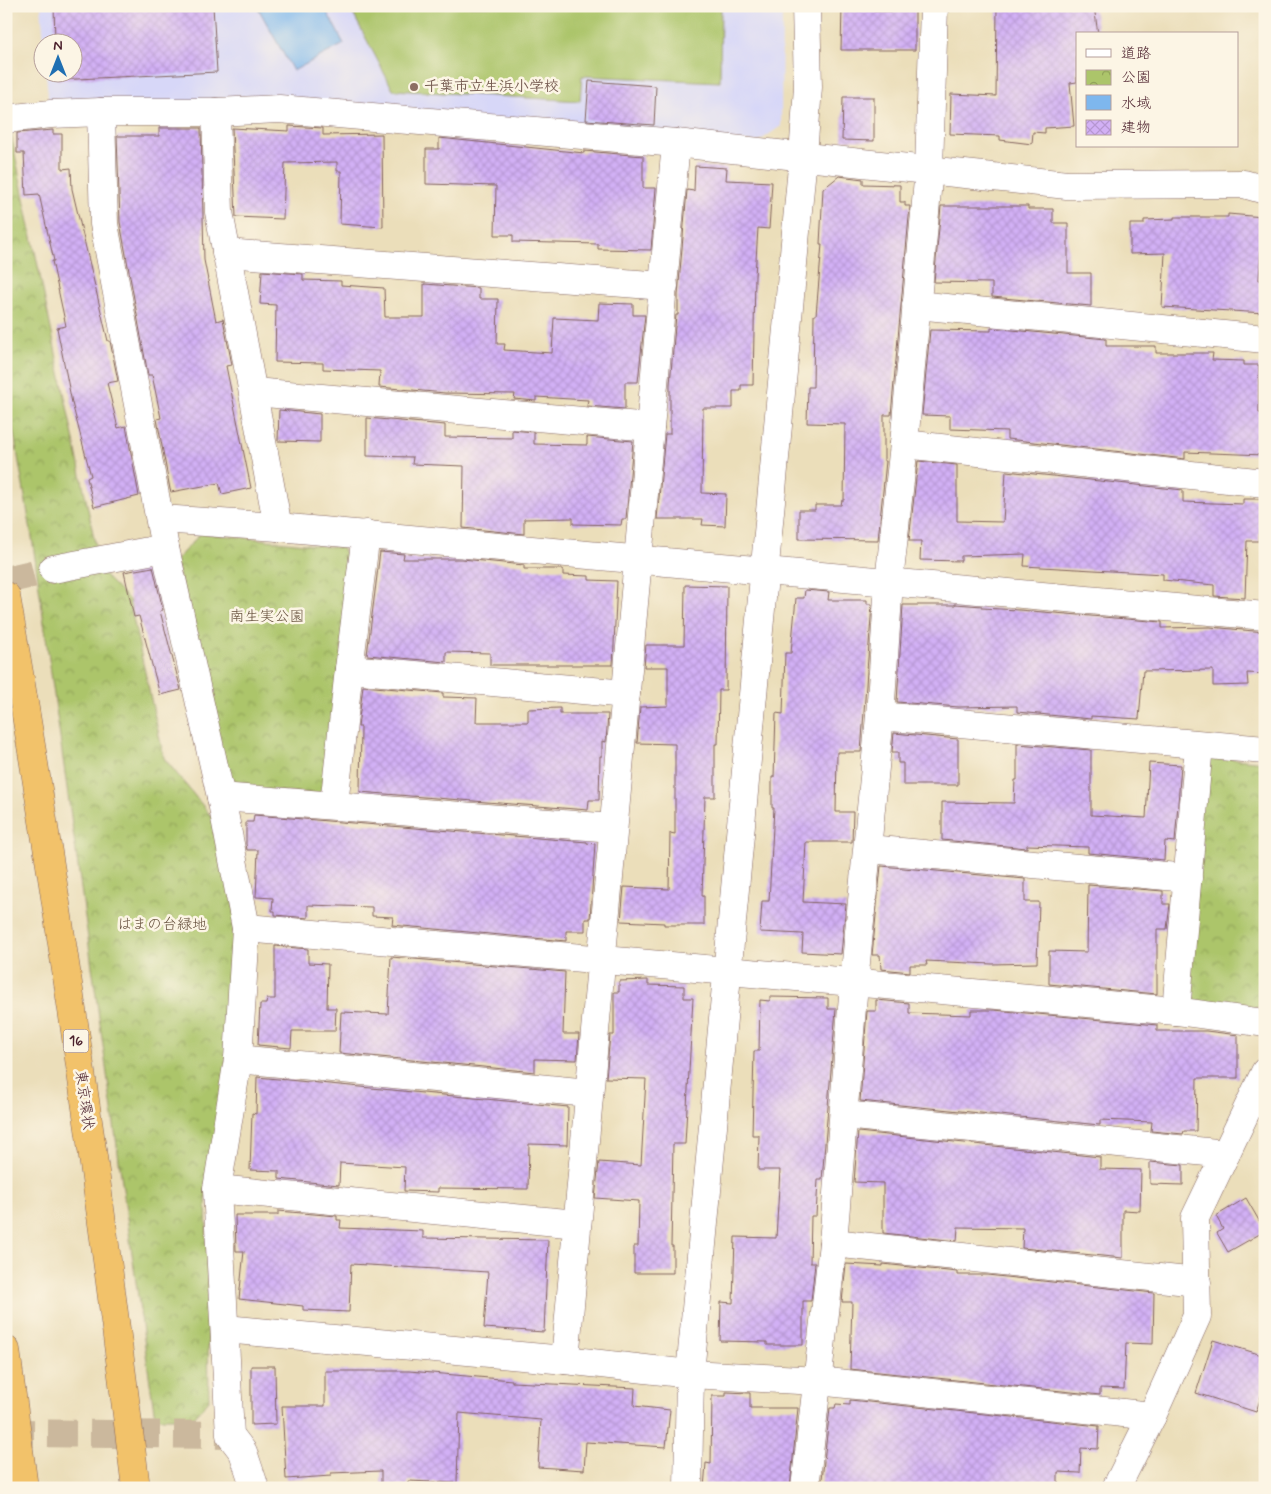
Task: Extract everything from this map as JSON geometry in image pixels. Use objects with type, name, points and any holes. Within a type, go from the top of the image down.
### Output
[{"type":"highway","name":"東京環状","points":[[6,596],[50,856],[90,1137],[136,1488]]},
{"type":"highway","points":[[6,1350],[24,1488]]},
{"type":"street","points":[[688,1488],[690,1374],[803,156],[808,87],[806,6]]},
{"type":"street","points":[[806,1488],[833,1243],[854,983],[880,716],[889,582],[904,444],[928,169],[934,6]]},
{"type":"street","points":[[6,119],[50,114],[101,112],[216,112],[279,109],[676,143],[1067,185],[1244,184],[1265,190]]},
{"type":"street","points":[[101,112],[104,224],[165,548],[221,796],[246,928],[238,1059],[217,1189],[230,1435],[243,1452],[255,1488]]},
{"type":"street","points":[[216,112],[219,212],[278,527]]},
{"type":"street","points":[[565,1360],[676,143]]},
{"type":"street","points":[[226,252],[664,286]]},
{"type":"street","points":[[916,305],[1265,339]]},
{"type":"street","points":[[254,392],[650,426]]},
{"type":"street","points":[[904,444],[1265,483]]},
{"type":"street","points":[[161,519],[366,534],[1265,616]]},
{"type":"street","points":[[334,805],[348,669],[366,534]]},
{"type":"street","points":[[52,570],[165,548]]},
{"type":"street","points":[[348,669],[626,694]]},
{"type":"street","points":[[880,716],[1265,750]]},
{"type":"street","points":[[1176,1011],[1199,744]]},
{"type":"street","points":[[221,796],[614,828]]},
{"type":"street","points":[[868,849],[1188,878]]},
{"type":"street","points":[[246,928],[1176,1011],[1265,1023]]},
{"type":"street","points":[[238,1059],[589,1093]]},
{"type":"street","points":[[1116,1488],[1152,1416],[1198,1316],[1195,1218],[1265,1072]]},
{"type":"street","points":[[844,1116],[1226,1154]]},
{"type":"street","points":[[217,1189],[577,1224]]},
{"type":"street","points":[[833,1243],[1197,1282]]},
{"type":"street","points":[[225,1329],[565,1360],[690,1374],[818,1381],[1152,1416]]},
{"type":"shaded area","name":"千葉市立生浜小学校","points":[[41,6],[782,6],[781,126],[758,142],[49,107],[47,82],[82,82],[82,32],[43,32]]},
{"type":"green space","points":[[349,6],[721,6],[720,82],[582,76],[580,101],[393,90]]},
{"type":"green space","name":"はまの台緑地","points":[[10,130],[101,572],[129,600],[164,758],[220,827],[238,926],[233,1059],[206,1184],[209,1400],[193,1418],[155,1418],[32,537],[6,388],[6,131]]},
{"type":"green space","name":"南生実公園","points":[[201,533],[342,548],[349,560],[331,781],[320,794],[244,790],[224,776],[176,560]]},
{"type":"green space","points":[[1204,756],[1265,762],[1265,1008],[1181,1004]]},
{"type":"water","points":[[257,6],[324,6],[344,44],[293,71]]},
{"type":"building","points":[[54,6],[213,6],[217,72],[82,79],[82,32],[55,32]]},
{"type":"building","points":[[842,6],[874,6],[874,11],[915,11],[915,50],[841,50]]},
{"type":"building","points":[[997,6],[1094,6],[1098,32],[1076,32],[1076,82],[1070,83],[1074,126],[1045,128],[1045,133],[1033,132],[1032,144],[1000,140],[1000,136],[950,134],[951,94],[996,96]]},
{"type":"building","points":[[589,81],[656,86],[654,125],[586,120]]},
{"type":"building","points":[[843,97],[874,97],[874,141],[842,140]]},
{"type":"building","points":[[289,126],[323,128],[323,135],[382,134],[383,227],[340,224],[341,171],[337,171],[337,162],[285,163],[283,219],[236,217],[232,128],[289,131]]},
{"type":"building","points":[[159,128],[201,128],[204,260],[216,321],[223,319],[232,365],[226,366],[251,488],[222,494],[219,483],[171,492],[170,489],[157,419],[161,418],[152,375],[148,375],[120,222],[117,136],[159,136]]},
{"type":"building","points":[[53,130],[53,134],[62,134],[62,169],[71,168],[72,189],[108,341],[110,341],[118,381],[107,383],[118,428],[126,426],[139,496],[94,507],[87,478],[91,476],[72,403],[57,328],[66,326],[52,261],[54,261],[39,194],[26,195],[24,153],[17,153],[17,133]]},
{"type":"building","points":[[439,138],[584,153],[584,151],[643,156],[643,188],[656,188],[651,250],[598,249],[598,244],[513,242],[513,235],[495,235],[496,186],[426,184],[426,149],[439,149]]},
{"type":"building","points":[[695,166],[727,168],[726,180],[772,182],[769,229],[758,228],[753,385],[741,385],[741,391],[733,391],[733,408],[703,408],[702,493],[726,494],[725,526],[702,525],[703,519],[657,519],[665,434],[670,434],[670,384],[676,315],[678,315],[687,190],[694,191]]},
{"type":"building","points":[[839,176],[863,179],[863,184],[900,185],[900,202],[905,202],[905,206],[910,206],[891,415],[884,415],[884,461],[886,461],[878,540],[799,539],[799,510],[815,510],[815,505],[841,505],[842,500],[844,500],[845,424],[807,423],[808,387],[813,387],[814,315],[816,315],[822,244],[820,244],[823,189]]},
{"type":"building","points":[[941,206],[1028,206],[1028,209],[1053,209],[1053,223],[1068,223],[1068,273],[1091,273],[1091,306],[992,297],[992,283],[934,282]]},
{"type":"building","points":[[1228,214],[1263,217],[1259,280],[1265,280],[1265,313],[1162,307],[1165,253],[1130,254],[1130,224],[1144,224],[1144,220],[1174,219],[1174,217],[1228,217]]},
{"type":"building","points":[[262,271],[303,274],[303,280],[341,281],[341,285],[384,288],[385,317],[424,317],[424,284],[479,288],[479,299],[498,299],[497,344],[505,344],[504,350],[552,353],[554,318],[598,320],[599,303],[633,304],[633,315],[645,315],[638,382],[625,382],[625,409],[587,406],[588,400],[536,397],[536,401],[514,399],[515,394],[445,393],[379,387],[380,371],[323,369],[323,363],[275,362],[276,305],[260,304]]},
{"type":"building","points":[[991,328],[1106,339],[1106,346],[1156,346],[1156,353],[1213,353],[1212,360],[1244,361],[1244,365],[1259,365],[1259,413],[1265,413],[1265,455],[1185,452],[1185,459],[1007,439],[1007,431],[950,429],[950,416],[922,415],[930,330],[991,331]]},
{"type":"building","points":[[279,410],[320,414],[320,442],[278,441]]},
{"type":"building","points":[[367,418],[445,425],[445,437],[512,438],[512,430],[534,432],[534,444],[587,445],[587,437],[633,441],[626,519],[622,519],[621,525],[573,524],[573,518],[524,519],[524,534],[463,528],[464,466],[412,464],[413,457],[367,456]]},
{"type":"building","points":[[918,461],[957,465],[957,521],[1003,522],[1006,471],[1183,490],[1183,502],[1243,504],[1243,499],[1265,499],[1265,533],[1259,533],[1259,541],[1247,541],[1245,598],[1214,596],[1214,585],[1163,580],[1163,574],[1024,566],[1025,554],[961,556],[961,561],[920,560],[921,541],[909,541]]},
{"type":"building","points":[[380,552],[404,554],[403,559],[462,559],[524,565],[524,569],[563,569],[563,575],[589,576],[589,580],[617,581],[613,665],[490,665],[490,653],[446,652],[446,662],[367,655]]},
{"type":"building","points":[[153,567],[163,610],[160,611],[181,690],[160,695],[139,616],[134,617],[124,572]]},
{"type":"building","points":[[685,585],[727,586],[726,690],[719,690],[718,744],[715,744],[715,797],[705,797],[702,896],[704,896],[704,925],[664,925],[664,923],[621,921],[624,887],[669,889],[670,833],[675,834],[675,744],[637,743],[640,707],[668,706],[668,667],[644,667],[646,645],[684,645]]},
{"type":"building","points":[[805,590],[829,592],[828,600],[867,600],[867,604],[872,604],[861,752],[837,752],[836,812],[853,812],[852,842],[806,842],[803,902],[846,904],[841,954],[802,952],[803,934],[760,932],[762,901],[769,901],[774,808],[772,808],[772,777],[774,777],[776,713],[783,714],[785,653],[791,653],[796,598],[804,598]]},
{"type":"building","points":[[955,604],[982,606],[982,608],[1162,622],[1162,628],[1210,627],[1265,632],[1265,674],[1247,673],[1248,685],[1213,686],[1213,670],[1143,671],[1139,719],[1091,716],[1091,719],[1017,712],[1017,706],[959,707],[897,702],[903,605]]},
{"type":"building","points":[[363,686],[443,693],[443,697],[477,698],[476,722],[528,722],[528,709],[560,708],[560,714],[608,714],[606,742],[602,741],[602,756],[600,756],[599,800],[589,800],[588,810],[360,792],[361,727],[358,727]]},
{"type":"building","points":[[894,733],[958,739],[958,785],[903,785],[903,763],[898,763],[898,752],[892,752]]},
{"type":"building","points":[[1017,744],[1091,750],[1091,815],[1146,818],[1149,763],[1181,765],[1175,842],[1165,841],[1164,860],[1088,853],[1088,847],[1027,845],[1027,848],[942,840],[942,802],[1014,803],[1015,780],[1017,780]]},
{"type":"building","points":[[254,815],[595,844],[590,919],[585,919],[585,931],[566,931],[566,941],[392,925],[393,917],[372,916],[372,907],[308,905],[308,918],[275,915],[275,911],[272,911],[273,898],[256,897],[258,850],[247,850],[246,844],[246,822],[253,822]]},
{"type":"building","points":[[881,866],[1025,879],[1025,902],[1039,902],[1037,963],[992,964],[926,961],[927,965],[910,965],[910,972],[881,969],[880,955],[872,955]]},
{"type":"building","points":[[1088,885],[1163,891],[1163,904],[1170,904],[1167,929],[1157,929],[1157,994],[1049,984],[1049,951],[1087,952]]},
{"type":"building","points":[[275,946],[308,949],[308,963],[328,964],[327,1008],[336,1008],[335,1031],[292,1031],[291,1048],[258,1045],[260,1004],[266,1004],[267,999],[275,999]]},
{"type":"building","points":[[391,957],[565,972],[563,1034],[579,1034],[577,1060],[535,1059],[535,1072],[339,1053],[341,1012],[388,1014]]},
{"type":"building","points":[[648,980],[648,985],[684,986],[684,998],[693,998],[685,1144],[673,1144],[671,1246],[673,1246],[673,1273],[634,1273],[634,1246],[638,1246],[639,1201],[595,1198],[599,1162],[641,1165],[646,1079],[606,1078],[610,1035],[614,1035],[614,992],[619,992],[619,981]]},
{"type":"building","points":[[770,997],[828,998],[828,1009],[836,1009],[822,1180],[818,1180],[816,1216],[811,1216],[810,1263],[815,1263],[811,1301],[803,1301],[803,1345],[767,1345],[767,1342],[720,1341],[721,1302],[733,1303],[735,1237],[776,1238],[780,1170],[758,1170],[759,1135],[752,1135],[754,1051],[759,1051],[760,1000],[770,1001]]},
{"type":"building","points":[[876,1000],[909,1003],[909,1013],[971,1015],[971,1010],[994,1010],[1157,1025],[1157,1031],[1206,1031],[1238,1035],[1238,1078],[1197,1078],[1196,1131],[1184,1131],[1183,1134],[1151,1131],[1152,1122],[1100,1120],[1100,1125],[860,1101],[867,1011],[876,1011]]},
{"type":"building","points":[[257,1077],[568,1107],[567,1145],[529,1144],[528,1189],[438,1188],[438,1192],[404,1191],[405,1167],[340,1163],[339,1185],[279,1179],[279,1171],[250,1170],[252,1113],[256,1114]]},
{"type":"building","points":[[858,1132],[1100,1157],[1100,1169],[1141,1170],[1140,1211],[1123,1210],[1123,1258],[1022,1248],[1023,1228],[958,1227],[957,1241],[883,1233],[883,1183],[854,1182]]},
{"type":"building","points":[[1150,1162],[1183,1165],[1183,1185],[1150,1184]]},
{"type":"building","points":[[1246,1198],[1265,1231],[1228,1252],[1217,1233],[1223,1229],[1216,1216]]},
{"type":"building","points":[[278,1211],[337,1216],[337,1220],[341,1220],[340,1228],[423,1231],[423,1238],[548,1240],[544,1332],[484,1328],[488,1272],[351,1264],[349,1312],[303,1310],[303,1306],[239,1299],[244,1251],[236,1251],[235,1215],[278,1215]]},
{"type":"building","points":[[846,1264],[883,1266],[883,1264],[957,1272],[957,1275],[987,1275],[1154,1293],[1153,1344],[1126,1343],[1124,1389],[1100,1388],[1100,1395],[850,1369],[852,1302],[842,1302]]},
{"type":"building","points":[[1213,1340],[1265,1356],[1265,1384],[1256,1412],[1196,1393]]},
{"type":"building","points":[[251,1366],[275,1366],[276,1424],[251,1425]]},
{"type":"building","points":[[325,1371],[409,1371],[512,1380],[512,1382],[635,1388],[634,1406],[670,1410],[666,1447],[586,1442],[584,1470],[538,1467],[541,1420],[459,1413],[457,1483],[408,1481],[408,1486],[381,1486],[381,1471],[331,1473],[331,1476],[286,1479],[282,1406],[325,1406]]},
{"type":"building","points":[[726,1392],[750,1393],[750,1408],[798,1408],[790,1488],[704,1488],[706,1463],[711,1464],[712,1396],[726,1396]]},
{"type":"building","points":[[850,1400],[1099,1426],[1098,1449],[1081,1448],[1080,1473],[1058,1472],[1058,1488],[821,1488],[830,1408],[835,1408],[836,1404],[850,1405]]},
{"type":"tunnel","points":[[6,580],[53,569]]},
{"type":"tunnel","points":[[6,1433],[230,1435]]},
{"type":"place","name":"千葉市立生浜小学校","points":[[414,87]]}]
